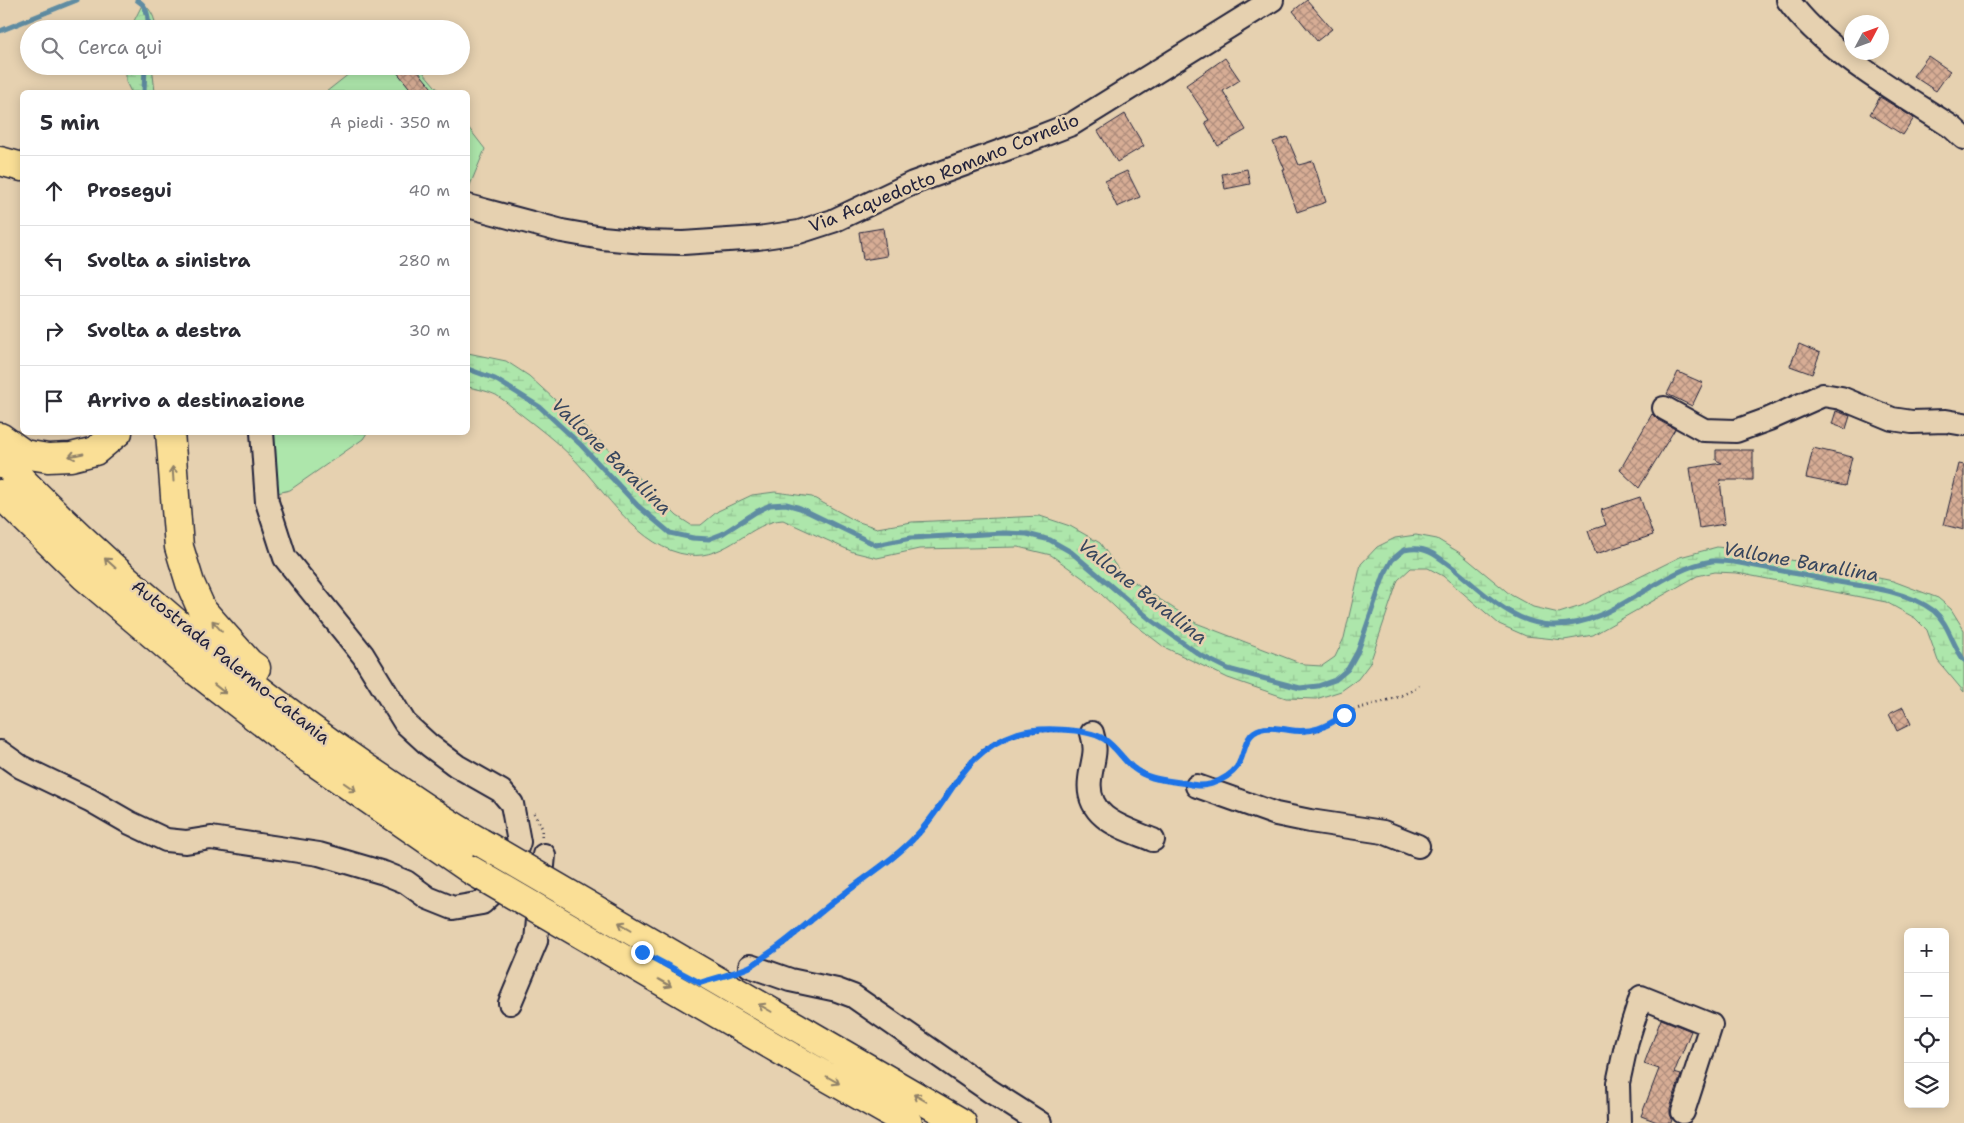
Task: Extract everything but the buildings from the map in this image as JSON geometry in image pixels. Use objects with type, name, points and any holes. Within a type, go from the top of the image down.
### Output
[{"type":"highway","points":[[0,162],[20,167]]},
{"type":"highway","points":[[0,437],[24,454],[48,458],[71,457],[95,451],[114,435]]},
{"type":"highway","points":[[170,435],[178,548],[202,610],[249,663],[418,793],[453,827]]},
{"type":"highway","name":"Autostrada Palermo-Catania","points":[[0,458],[103,557],[180,626],[309,728],[453,827],[962,1123]]},
{"type":"highway","name":"Autostrada Palermo-Catania","points":[[0,494],[84,576],[196,670],[306,756],[472,870],[908,1123]]},
{"type":"highway","points":[[0,513],[127,627],[196,670]]},
{"type":"street","name":"Via Acquedotto Romano Cornelio","points":[[470,207],[562,232],[636,241],[683,243],[758,238],[799,232],[841,218],[913,183],[1023,144],[1072,124],[1272,0]]},
{"type":"street","points":[[1788,0],[1811,28],[1825,39],[1860,66],[1953,128],[1964,138]]},
{"type":"street","points":[[1664,408],[1704,430],[1736,430],[1769,419],[1823,394],[1841,398],[1892,419],[1912,422],[1946,421],[1964,424]]},
{"type":"street","points":[[0,752],[21,766],[166,840],[186,842],[211,838],[319,854],[406,882],[428,898],[453,908],[482,903],[498,888],[509,870],[519,842],[512,804],[501,791],[457,766],[429,746],[404,723],[363,655],[285,558],[267,502],[262,435]]},
{"type":"street","points":[[1092,733],[1096,747],[1090,780],[1091,797],[1096,809],[1108,820],[1153,840]]},
{"type":"street","points":[[1197,786],[1276,814],[1384,832],[1418,846]]},
{"type":"street","points":[[510,1003],[536,941],[544,855]]},
{"type":"street","points":[[750,966],[790,980],[837,990],[852,996],[990,1092],[1040,1123]]},
{"type":"street","points":[[1619,1123],[1618,1083],[1627,1041],[1640,997],[1711,1025],[1683,1112]]},
{"type":"path","points":[[750,966],[784,944],[838,898],[906,847],[934,815],[963,771],[978,754],[998,742],[1020,733],[1048,730],[1080,730],[1104,739],[1131,766],[1145,775],[1158,781],[1197,786],[1211,784],[1227,777],[1237,767],[1246,740],[1256,731],[1268,728],[1299,732],[1316,730],[1362,706],[1410,693],[1419,684]]},
{"type":"green space","points":[[143,3],[155,20],[134,20]]},
{"type":"green space","points":[[126,75],[153,75],[155,90],[130,90],[126,82]]},
{"type":"green space","points":[[348,75],[426,75],[438,90],[329,90]]},
{"type":"green space","points":[[470,130],[485,149],[470,185]]},
{"type":"green space","points":[[470,353],[506,361],[529,376],[614,454],[677,516],[691,525],[701,525],[718,511],[752,495],[775,492],[812,497],[856,521],[877,528],[912,522],[1040,516],[1070,526],[1100,543],[1118,569],[1144,589],[1196,623],[1305,665],[1322,666],[1335,657],[1344,638],[1361,564],[1377,547],[1395,538],[1416,535],[1437,539],[1460,553],[1511,595],[1533,607],[1559,613],[1581,606],[1680,557],[1717,547],[1742,550],[1893,581],[1938,598],[1951,609],[1964,630],[1964,692],[1938,661],[1927,630],[1915,618],[1886,602],[1737,573],[1715,572],[1697,576],[1593,635],[1564,640],[1526,636],[1499,624],[1443,576],[1428,568],[1411,568],[1398,580],[1370,663],[1358,679],[1341,691],[1316,699],[1286,698],[1228,678],[1164,647],[1129,620],[1087,581],[1051,555],[1018,547],[919,549],[877,558],[853,552],[783,520],[760,527],[715,552],[689,555],[671,550],[654,542],[624,517],[585,471],[560,446],[507,403],[486,391],[470,387]]},
{"type":"green space","points":[[268,435],[366,435],[363,439],[290,490],[273,494]]},
{"type":"waterway","name":"Vallone Barallina","points":[[27,20],[77,0]]},
{"type":"waterway","name":"Vallone Barallina","points":[[137,0],[144,6],[148,20]]},
{"type":"waterway","name":"Vallone Barallina","points":[[0,31],[20,23]]},
{"type":"waterway","name":"Vallone Barallina","points":[[144,90],[145,75]]},
{"type":"waterway","name":"Vallone Barallina","points":[[470,370],[495,379],[540,407],[581,445],[638,506],[670,533],[709,539],[722,534],[770,505],[786,504],[800,508],[876,545],[911,538],[1003,533],[1027,534],[1050,540],[1071,552],[1151,620],[1200,655],[1228,669],[1300,688],[1318,686],[1335,680],[1348,669],[1358,651],[1384,575],[1392,560],[1404,550],[1413,549],[1428,551],[1452,567],[1499,605],[1526,620],[1540,624],[1577,623],[1597,616],[1617,607],[1673,575],[1692,566],[1712,561],[1734,562],[1871,587],[1899,594],[1934,611],[1947,628],[1964,660]]},
{"type":"route","points":[[642,952],[700,983],[750,966],[784,944],[838,898],[906,847],[934,815],[963,771],[978,754],[998,742],[1020,733],[1048,730],[1080,730],[1092,733],[1104,739],[1131,766],[1145,775],[1158,781],[1197,786],[1211,784],[1227,777],[1237,767],[1246,740],[1256,731],[1263,728],[1299,732],[1316,730],[1328,726],[1344,715]]}]
